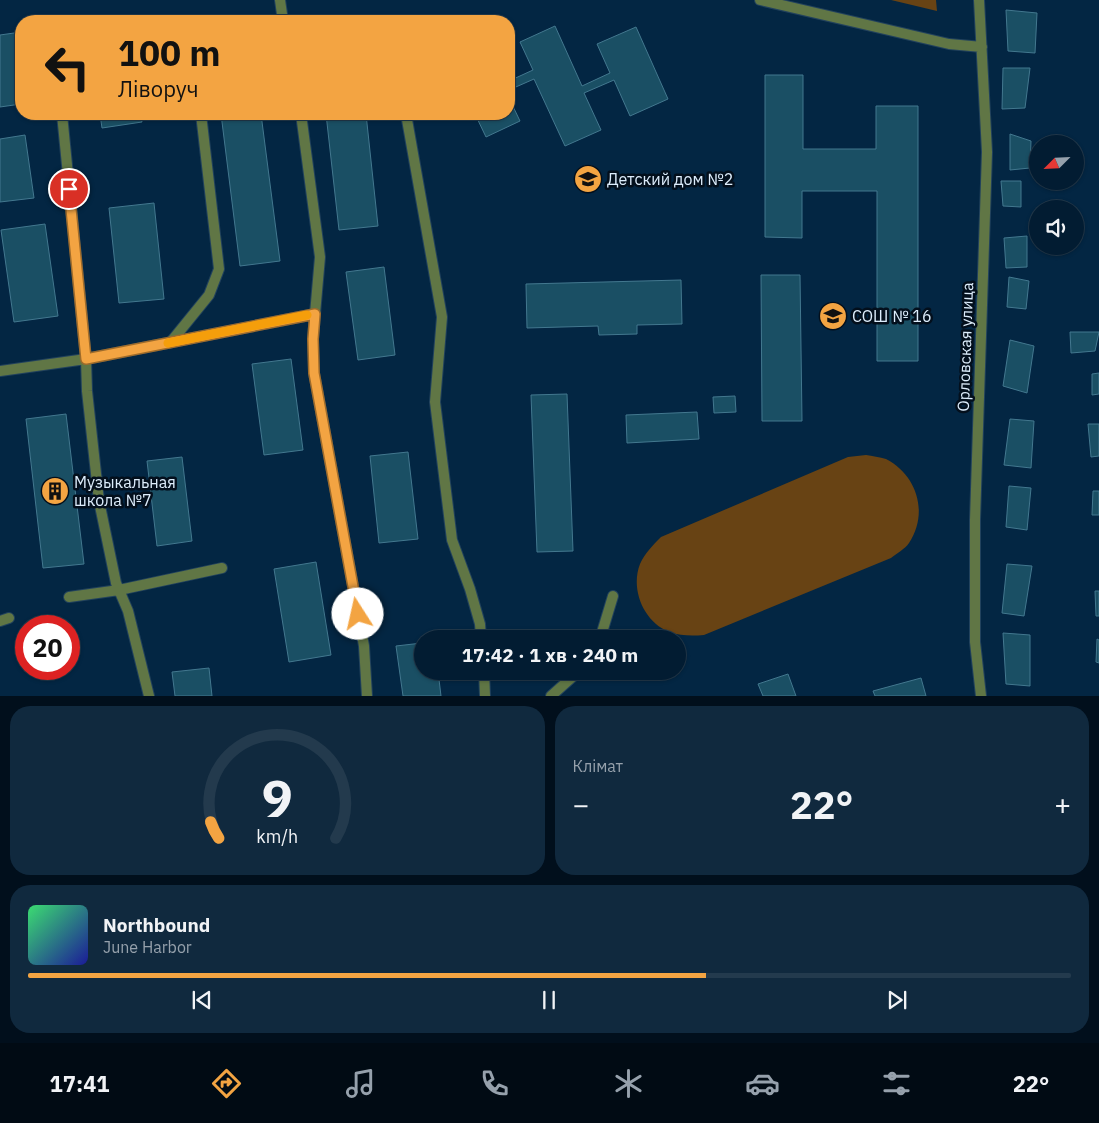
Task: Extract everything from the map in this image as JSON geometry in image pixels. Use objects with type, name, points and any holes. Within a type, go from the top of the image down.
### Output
[{"type":"street","points":[[280,0],[282,15]]},
{"type":"street","points":[[760,0],[949,44],[982,47]]},
{"type":"street","name":"Орловская улица","points":[[979,0],[987,152],[975,520],[975,642],[981,696]]},
{"type":"street","points":[[63,120],[99,501],[119,590],[128,611],[149,696]]},
{"type":"street","points":[[170,343],[209,295],[219,269],[202,120]]},
{"type":"street","points":[[302,120],[320,257],[313,339],[314,373],[364,646],[367,696]]},
{"type":"street","points":[[407,120],[442,317],[435,402],[452,540],[470,589],[480,630]]},
{"type":"street","points":[[0,372],[86,359],[315,314]]},
{"type":"street","points":[[69,598],[119,590],[222,568]]},
{"type":"street","points":[[603,630],[612,596]]},
{"type":"street","points":[[484,680],[485,696]]},
{"type":"street","points":[[551,696],[569,680]]},
{"type":"shaded area","points":[[891,0],[936,0],[937,11]]},
{"type":"shaded area","points":[[866,455],[886,459],[897,466],[912,485],[919,507],[918,519],[909,543],[903,549],[891,558],[704,635],[686,635],[686,630],[665,630],[646,613],[638,594],[637,574],[644,556],[661,537],[848,457]]},
{"type":"building","points":[[1006,10],[1037,13],[1035,53],[1008,51]]},
{"type":"building","points":[[555,26],[582,86],[610,73],[597,44],[636,27],[668,99],[630,116],[614,80],[584,93],[601,130],[565,146],[534,79],[515,87],[515,78],[533,70],[520,42]]},
{"type":"building","points":[[15,33],[15,105],[0,107],[0,35]]},
{"type":"building","points":[[1003,68],[1030,68],[1025,108],[1002,109]]},
{"type":"building","name":"СОШ № 16","points":[[765,75],[803,75],[803,149],[876,149],[876,106],[918,106],[918,361],[877,361],[877,191],[802,191],[802,238],[765,237]]},
{"type":"building","points":[[515,111],[520,121],[486,137],[478,120],[515,120]]},
{"type":"building","points":[[101,120],[142,120],[142,122],[102,128]]},
{"type":"building","points":[[222,120],[262,120],[280,261],[240,266]]},
{"type":"building","points":[[327,120],[367,120],[378,226],[339,230]]},
{"type":"building","points":[[1010,134],[1029,140],[1029,168],[1010,170]]},
{"type":"building","points":[[25,135],[34,198],[0,202],[0,139]]},
{"type":"building","points":[[1001,181],[1021,181],[1021,207],[1003,206]]},
{"type":"building","points":[[154,203],[164,299],[119,303],[109,208]]},
{"type":"building","points":[[45,224],[58,316],[14,322],[1,230]]},
{"type":"building","points":[[1027,236],[1027,267],[1006,268],[1004,238]]},
{"type":"building","points":[[384,267],[395,355],[358,360],[346,272]]},
{"type":"building","points":[[761,275],[800,275],[802,421],[762,421]]},
{"type":"building","points":[[1009,277],[1029,281],[1026,309],[1007,307]]},
{"type":"building","points":[[681,280],[682,324],[637,325],[637,334],[599,335],[598,326],[527,328],[526,284]]},
{"type":"building","points":[[1070,332],[1099,332],[1095,351],[1071,353]]},
{"type":"building","points":[[1010,340],[1034,346],[1027,393],[1003,386]]},
{"type":"building","points":[[291,359],[303,450],[264,455],[252,364]]},
{"type":"building","points":[[1099,373],[1099,394],[1092,395],[1092,374]]},
{"type":"building","points":[[567,394],[573,551],[537,552],[531,395]]},
{"type":"building","points":[[735,396],[736,412],[714,413],[713,397]]},
{"type":"building","points":[[697,412],[699,439],[627,443],[626,415]]},
{"type":"building","name":"Музыкальная школа №7","points":[[66,414],[84,564],[43,568],[26,419]]},
{"type":"building","points":[[1010,419],[1034,421],[1031,468],[1004,465]]},
{"type":"building","points":[[1088,424],[1099,424],[1099,456],[1091,457]]},
{"type":"building","points":[[408,452],[418,539],[379,543],[370,456]]},
{"type":"building","points":[[182,457],[192,541],[157,546],[147,461]]},
{"type":"building","points":[[1009,486],[1031,488],[1027,530],[1006,527]]},
{"type":"building","points":[[1093,491],[1099,491],[1099,515],[1092,515]]},
{"type":"building","points":[[316,562],[331,655],[289,662],[274,569]]},
{"type":"building","points":[[1007,564],[1032,566],[1024,616],[1002,613]]},
{"type":"building","points":[[1095,591],[1099,591],[1099,616],[1096,616]]},
{"type":"building","points":[[1003,633],[1030,635],[1030,686],[1006,684]]},
{"type":"building","points":[[1097,639],[1099,640],[1099,663],[1096,662]]},
{"type":"building","points":[[414,644],[414,680],[439,680],[441,696],[403,696],[396,646]]},
{"type":"building","points":[[209,668],[212,696],[175,696],[172,672]]},
{"type":"building","points":[[788,674],[796,696],[763,696],[758,684]]},
{"type":"building","points":[[921,678],[926,696],[875,696],[873,691]]},
{"type":"slow traffic","points":[[168,343],[307,315]]},
{"type":"place","name":"Детский дом №2","points":[[588,179]]},
{"type":"place","name":"СОШ № 16","points":[[833,316]]},
{"type":"place","name":"Музыкальная школа №7","points":[[55,491]]},
{"type":"route","points":[[69,189],[86,359],[315,314],[313,339],[314,373],[358,614]]}]
